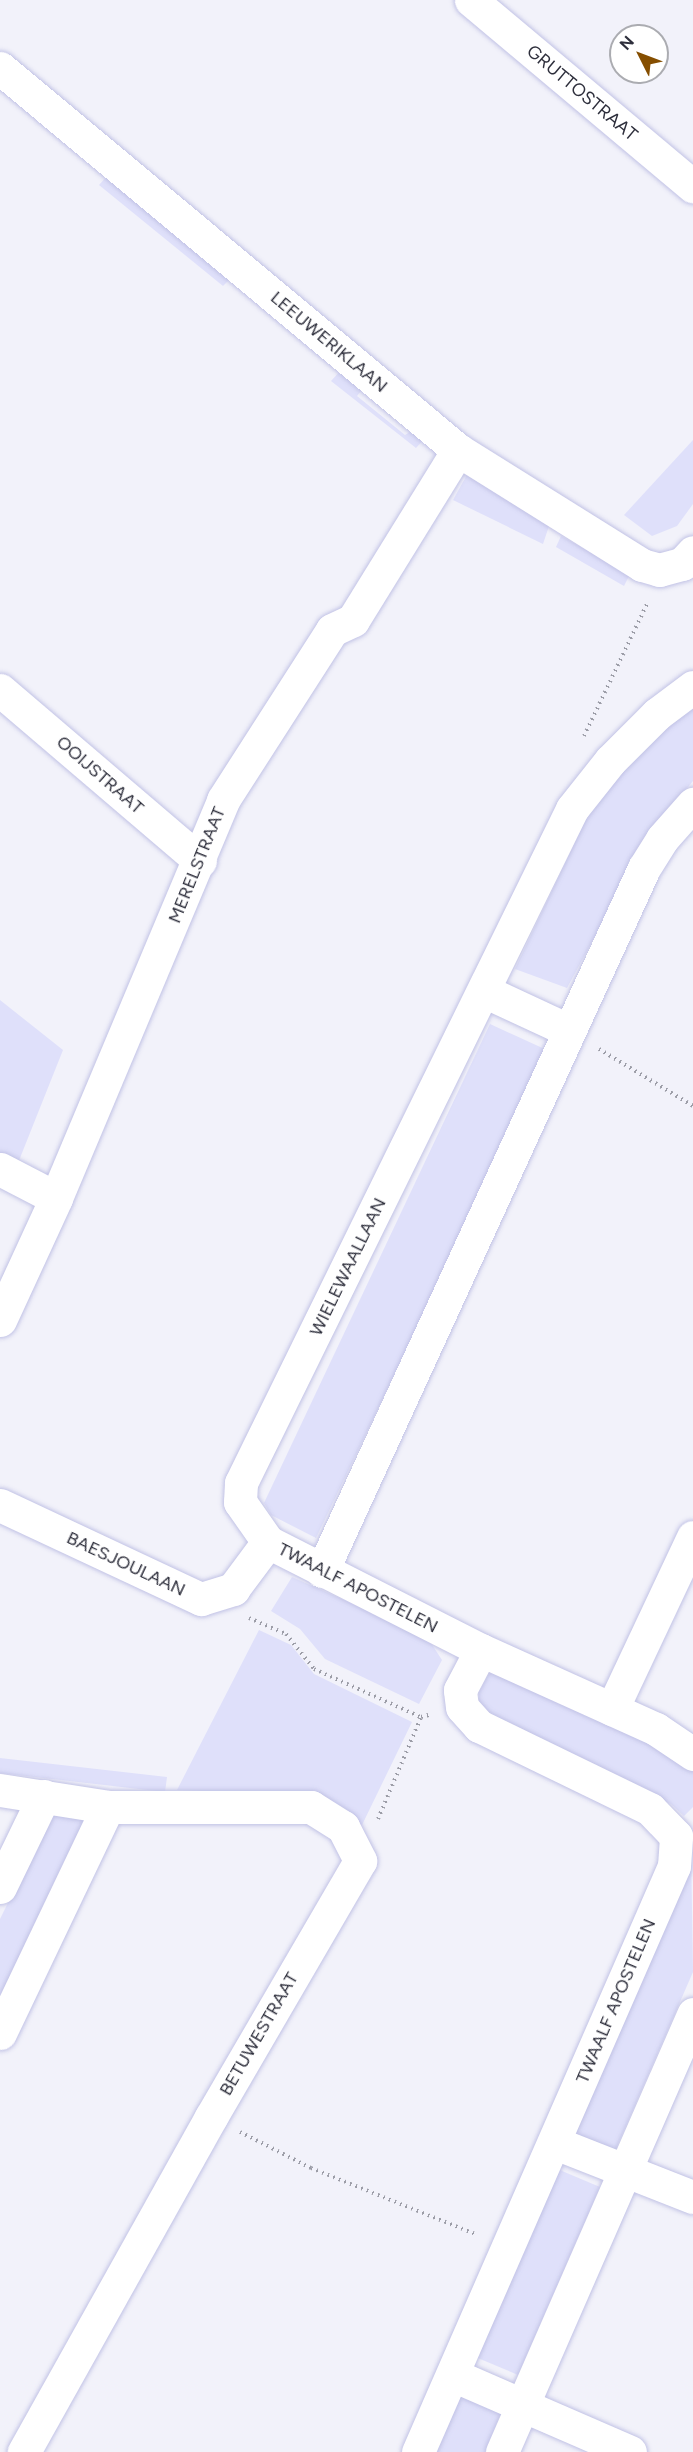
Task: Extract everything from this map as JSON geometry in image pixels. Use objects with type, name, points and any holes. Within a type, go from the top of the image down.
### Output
[{"type":"street","name":"GRUTTOSTRAAT","points":[[471,0],[693,186]]},
{"type":"street","name":"LEEUWERIKLAAN","points":[[0,68],[458,450],[642,565],[678,562]]},
{"type":"street","name":"MERELSTRAAT","points":[[0,1320],[56,1198],[200,861],[223,801],[332,630],[353,620],[458,450]]},
{"type":"street","name":"WIELEWAALLAAN","points":[[268,1542],[240,1502],[241,1483],[572,809],[609,760],[657,714],[693,687]]},
{"type":"street","name":"OOIJSTRAAT","points":[[0,690],[200,861]]},
{"type":"street","points":[[322,1570],[644,868],[662,839],[693,804]]},
{"type":"street","points":[[484,991],[568,1030]]},
{"type":"street","points":[[0,1169],[56,1198]]},
{"type":"street","name":"BAESJOULAAN","points":[[0,1505],[201,1599],[233,1589],[268,1542]]},
{"type":"street","points":[[612,1709],[693,1537]]},
{"type":"street","name":"TWAALF APOSTELEN","points":[[268,1542],[481,1650],[656,1729],[693,1754]]},
{"type":"street","points":[[462,1707],[460,1690],[481,1650]]},
{"type":"street","name":"TWAALF APOSTELEN","points":[[418,2452],[555,2143],[674,1866],[685,1832],[650,1809],[479,1726],[462,1707]]},
{"type":"street","points":[[0,1790],[108,1807],[311,1807],[343,1827],[360,1861]]},
{"type":"street","points":[[0,1887],[44,1796]]},
{"type":"street","points":[[0,2033],[108,1807]]},
{"type":"street","name":"BETUWESTRAAT","points":[[24,2452],[211,2117],[360,1861]]},
{"type":"street","points":[[502,2452],[693,2014]]},
{"type":"street","points":[[555,2143],[693,2197]]},
{"type":"street","points":[[453,2376],[630,2452]]},
{"type":"path","points":[[580,743],[648,604],[678,562]]},
{"type":"path","points":[[568,1030],[693,1106]]},
{"type":"path","points":[[201,1599],[286,1634],[314,1669],[421,1717],[462,1707]]},
{"type":"path","points":[[360,1861],[421,1717]]},
{"type":"path","points":[[211,2117],[311,2168],[509,2247]]},
{"type":"shaded area","points":[[109,174],[231,278],[223,286],[99,185]]},
{"type":"shaded area","points":[[343,368],[366,385],[357,396],[405,435],[416,428],[425,438],[416,448],[331,381]]},
{"type":"shaded area","points":[[693,440],[693,504],[677,526],[652,536],[624,515]]},
{"type":"shaded area","points":[[468,473],[549,526],[543,544],[453,500]]},
{"type":"shaded area","points":[[561,536],[630,574],[624,586],[556,547]]},
{"type":"shaded area","points":[[693,707],[693,781],[652,830],[567,988],[515,969],[586,819],[609,783],[640,746]]},
{"type":"shaded area","points":[[0,1000],[63,1050],[16,1168],[0,1159]]},
{"type":"shaded area","points":[[490,1024],[549,1051],[316,1538],[271,1515],[264,1503]]},
{"type":"shaded area","points":[[292,1577],[427,1637],[442,1660],[419,1704],[325,1659],[300,1629],[271,1611]]},
{"type":"shaded area","points":[[259,1630],[291,1645],[314,1674],[412,1722],[362,1825],[303,1795],[177,1790]]},
{"type":"shaded area","points":[[498,1668],[693,1765],[693,1807],[684,1816],[671,1804],[495,1718],[479,1704],[479,1692],[488,1675]]},
{"type":"shaded area","points":[[0,1758],[167,1777],[165,1792],[0,1773]]},
{"type":"shaded area","points":[[52,1814],[89,1820],[0,1997],[0,1919]]},
{"type":"shaded area","points":[[691,1847],[693,1972],[615,2151],[570,2132]]},
{"type":"shaded area","points":[[555,2168],[600,2187],[518,2375],[473,2356]]},
{"type":"shaded area","points":[[457,2394],[501,2413],[485,2452],[431,2452]]}]
